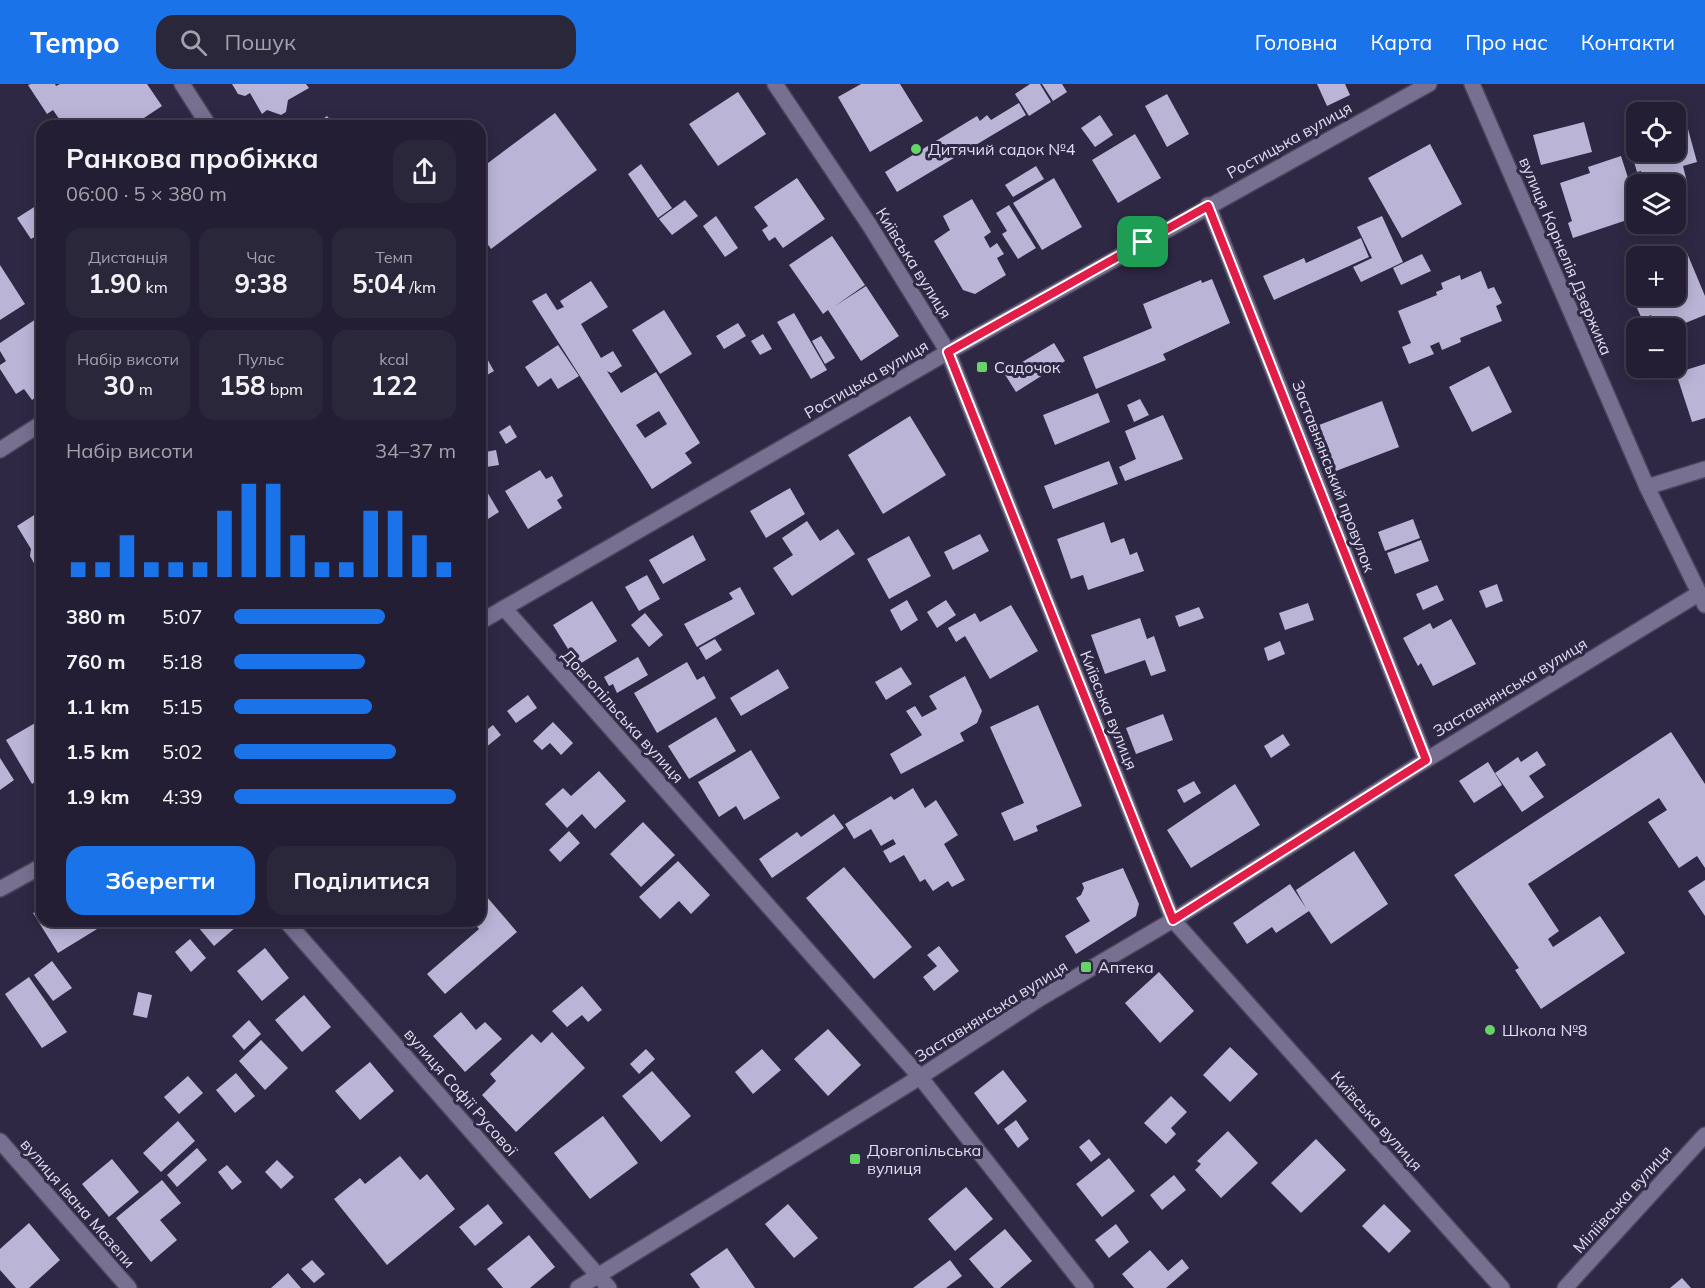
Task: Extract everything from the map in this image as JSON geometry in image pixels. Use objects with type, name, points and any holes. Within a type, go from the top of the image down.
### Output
[{"type":"street","points":[[182,84],[205,120]]},
{"type":"street","name":"Ростицька вулиця","points":[[486,618],[948,352],[1429,84]]},
{"type":"street","name":"вулиця Корнелія Дзержика","points":[[1472,84],[1647,488],[1702,599]]},
{"type":"street","name":"Київська вулиця","points":[[782,86],[948,352],[1173,920],[1502,1288]]},
{"type":"street","name":"Заставнянський провулок","points":[[1208,206],[1426,760]]},
{"type":"street","points":[[0,450],[36,427]]},
{"type":"street","points":[[1647,488],[1705,468]]},
{"type":"street","name":"Заставнянська вулиця","points":[[578,1288],[920,1077],[1039,999],[1173,920],[1426,760],[1702,599]]},
{"type":"street","name":"Довгопільська вулиця","points":[[504,608],[920,1077],[1086,1288]]},
{"type":"street","points":[[0,889],[36,869]]},
{"type":"street","name":"вулиця Софії Русової","points":[[291,927],[609,1288]]},
{"type":"street","name":"Міліївська вулиця","points":[[1565,1288],[1705,1135]]},
{"type":"street","name":"вулиця Івана Мазепи","points":[[0,1141],[129,1288]]},
{"type":"building","points":[[147,84],[162,106],[141,120],[60,120],[53,110],[47,114],[28,85]]},
{"type":"building","points":[[232,84],[306,84],[309,88],[288,100],[286,112],[281,115],[267,110],[262,114],[250,93],[245,96],[238,94]]},
{"type":"building","points":[[861,84],[900,84],[923,121],[870,152],[838,97]]},
{"type":"building","points":[[1030,84],[1040,84],[1051,102],[1029,116],[1015,94]]},
{"type":"building","points":[[1042,84],[1062,84],[1067,92],[1053,101]]},
{"type":"building","points":[[1317,84],[1345,84],[1350,95],[1327,106]]},
{"type":"building","points":[[738,92],[766,134],[718,166],[689,124]]},
{"type":"building","points":[[1167,94],[1189,134],[1167,147],[1145,106]]},
{"type":"building","points":[[1019,103],[1026,115],[897,192],[885,172],[977,116],[980,121],[987,115],[991,120]]},
{"type":"building","points":[[555,113],[597,170],[491,249],[486,242],[486,165]]},
{"type":"building","points":[[1100,115],[1113,135],[1095,147],[1081,128]]},
{"type":"building","points":[[1584,122],[1592,152],[1541,165],[1533,135]]},
{"type":"building","points":[[1686,122],[1697,162],[1683,166],[1685,174],[1637,172],[1634,162],[1686,162]]},
{"type":"building","points":[[1135,134],[1161,178],[1118,203],[1092,160]]},
{"type":"building","points":[[1430,144],[1462,204],[1402,238],[1368,178]]},
{"type":"building","points":[[1621,156],[1627,174],[1626,188],[1624,189],[1626,220],[1573,238],[1568,223],[1572,221],[1560,183],[1590,173],[1588,167]]},
{"type":"building","points":[[641,164],[672,208],[658,218],[628,174]]},
{"type":"building","points":[[1036,166],[1044,179],[1013,197],[1005,185]]},
{"type":"building","points":[[797,178],[825,219],[783,248],[775,237],[769,241],[762,230],[768,226],[754,207]]},
{"type":"building","points":[[1054,178],[1082,227],[1042,250],[1013,203]]},
{"type":"building","points":[[972,199],[991,232],[984,237],[990,248],[997,243],[1004,254],[997,258],[1006,275],[975,294],[963,290],[934,241],[950,230],[943,216]]},
{"type":"building","points":[[685,200],[698,216],[672,235],[659,219]]},
{"type":"building","points":[[1009,205],[1036,248],[1018,259],[1002,234],[1007,231],[996,213]]},
{"type":"building","points":[[36,206],[36,236],[31,239],[17,218]]},
{"type":"building","points":[[716,216],[738,248],[725,257],[703,226]]},
{"type":"building","points":[[1382,216],[1403,262],[1361,282],[1353,267],[1372,258],[1357,227]]},
{"type":"building","points":[[832,236],[865,285],[835,306],[866,286],[899,336],[861,361],[828,310],[823,314],[789,265]]},
{"type":"building","points":[[1361,238],[1369,257],[1274,300],[1263,276],[1304,258],[1306,263]]},
{"type":"building","points":[[1686,253],[1705,296],[1705,315],[1686,323],[1686,318],[1652,318],[1651,315],[1642,318],[1636,306],[1686,306]]},
{"type":"building","points":[[1422,254],[1431,271],[1401,285],[1393,268]]},
{"type":"building","points":[[0,265],[25,304],[0,320]]},
{"type":"building","points":[[1481,271],[1488,289],[1494,287],[1502,303],[1496,306],[1502,321],[1460,338],[1461,342],[1442,350],[1439,342],[1430,346],[1434,354],[1409,364],[1402,347],[1411,343],[1398,311],[1437,295],[1436,292],[1443,289],[1441,283],[1460,275],[1461,280]]},
{"type":"building","points":[[1212,279],[1230,323],[1163,354],[1166,360],[1096,389],[1083,357],[1152,328],[1143,304],[1201,280],[1202,283]]},
{"type":"building","points":[[591,281],[608,307],[581,324],[601,358],[613,351],[622,366],[611,373],[607,371],[621,393],[656,372],[700,443],[685,453],[692,463],[652,489],[532,301],[546,293],[557,310],[564,307],[560,301]],"holes":[[[659,411],[667,424],[645,438],[636,425]]]},
{"type":"building","points":[[664,310],[692,354],[660,374],[632,330]]},
{"type":"building","points":[[794,313],[827,370],[811,379],[777,322]]},
{"type":"building","points":[[36,319],[36,397],[32,400],[24,389],[16,394],[0,369],[0,365],[6,361],[0,351],[0,343]]},
{"type":"building","points":[[738,323],[746,336],[724,349],[716,336]]},
{"type":"building","points":[[763,334],[772,349],[760,355],[751,341]]},
{"type":"building","points":[[821,336],[835,358],[825,364],[812,341]]},
{"type":"building","points":[[1054,343],[1065,361],[1016,392],[1004,373]]},
{"type":"building","points":[[558,345],[579,376],[558,389],[551,378],[538,387],[525,367]]},
{"type":"building","points":[[486,357],[494,371],[486,376]]},
{"type":"building","points":[[1705,364],[1705,418],[1692,422],[1678,378],[1686,378],[1686,370]]},
{"type":"building","points":[[1489,366],[1512,412],[1472,432],[1449,387]]},
{"type":"building","points":[[1098,393],[1110,422],[1055,445],[1043,415]]},
{"type":"building","points":[[1140,399],[1149,415],[1134,422],[1127,405]]},
{"type":"building","points":[[1382,401],[1399,447],[1336,471],[1319,425]]},
{"type":"building","points":[[1163,415],[1183,459],[1125,481],[1119,467],[1136,459],[1125,431]]},
{"type":"building","points":[[910,416],[946,475],[883,514],[848,455]]},
{"type":"building","points":[[510,425],[517,437],[506,444],[499,432]]},
{"type":"building","points":[[496,450],[499,465],[486,467],[486,452]]},
{"type":"building","points":[[1109,461],[1118,484],[1053,509],[1044,486]]},
{"type":"building","points":[[540,470],[546,479],[552,476],[563,496],[557,500],[562,508],[528,529],[505,491]]},
{"type":"building","points":[[790,488],[805,514],[766,538],[750,511]]},
{"type":"building","points":[[486,490],[499,512],[486,520]]},
{"type":"building","points":[[36,514],[36,567],[30,556],[31,549],[17,526]]},
{"type":"building","points":[[1413,519],[1420,538],[1385,551],[1378,532]]},
{"type":"building","points":[[807,521],[820,541],[838,529],[855,554],[792,596],[773,568],[793,555],[782,538]]},
{"type":"building","points":[[1104,522],[1111,543],[1124,538],[1130,555],[1137,552],[1144,571],[1088,590],[1083,575],[1071,579],[1057,539]]},
{"type":"building","points":[[980,534],[989,551],[953,570],[944,552]]},
{"type":"building","points":[[693,535],[706,560],[663,584],[649,560]]},
{"type":"building","points":[[909,536],[931,576],[889,599],[867,559]]},
{"type":"building","points":[[1421,540],[1429,561],[1395,574],[1387,553]]},
{"type":"building","points":[[647,575],[660,599],[639,611],[625,587]]},
{"type":"building","points":[[1497,584],[1503,601],[1486,608],[1479,591]]},
{"type":"building","points":[[1437,585],[1444,600],[1423,610],[1416,594]]},
{"type":"building","points":[[740,587],[755,614],[697,647],[684,624],[733,599],[729,593]]},
{"type":"building","points":[[907,600],[918,620],[901,631],[890,610]]},
{"type":"building","points":[[946,600],[956,615],[937,628],[927,612]]},
{"type":"building","points":[[592,601],[617,641],[578,665],[553,625]]},
{"type":"building","points":[[1308,603],[1314,620],[1285,630],[1279,613]]},
{"type":"building","points":[[1011,605],[1038,651],[990,679],[965,636],[956,642],[948,628],[975,613],[980,622]]},
{"type":"building","points":[[1199,607],[1204,618],[1179,627],[1175,616]]},
{"type":"building","points":[[645,613],[663,635],[649,647],[631,625]]},
{"type":"building","points":[[1140,618],[1147,639],[1154,636],[1166,671],[1151,676],[1145,660],[1105,674],[1091,635]]},
{"type":"building","points":[[1451,619],[1476,664],[1433,686],[1421,663],[1418,666],[1403,638],[1430,623],[1433,629]]},
{"type":"building","points":[[715,639],[722,650],[706,660],[699,648]]},
{"type":"building","points":[[1280,641],[1285,654],[1268,661],[1264,648]]},
{"type":"building","points":[[638,657],[648,675],[617,693],[613,684],[609,686],[604,677]]},
{"type":"building","points":[[687,662],[697,680],[704,676],[716,698],[657,733],[634,693]]},
{"type":"building","points":[[901,667],[912,684],[886,700],[875,682]]},
{"type":"building","points":[[778,669],[789,688],[741,716],[730,698]]},
{"type":"building","points":[[965,676],[982,711],[977,723],[960,733],[964,741],[901,774],[890,754],[922,735],[906,711],[915,706],[922,717],[937,709],[929,696]]},
{"type":"building","points":[[528,695],[537,708],[516,723],[507,711]]},
{"type":"building","points":[[1038,705],[1082,806],[1036,826],[1038,831],[1014,841],[1001,813],[1024,803],[990,727]]},
{"type":"building","points":[[1163,714],[1173,740],[1136,754],[1126,728]]},
{"type":"building","points":[[716,717],[736,751],[689,779],[668,746]]},
{"type":"building","points":[[36,722],[36,782],[32,784],[6,740]]},
{"type":"building","points":[[553,722],[573,743],[561,755],[550,743],[542,750],[533,741]]},
{"type":"building","points":[[493,725],[501,735],[486,747],[486,730]]},
{"type":"building","points":[[1671,732],[1705,784],[1705,868],[1697,856],[1679,868],[1648,822],[1667,810],[1659,798],[1528,884],[1559,931],[1548,939],[1553,947],[1600,916],[1625,953],[1541,1009],[1515,970],[1519,968],[1454,875]]},
{"type":"building","points":[[1283,734],[1290,745],[1271,758],[1264,746]]},
{"type":"building","points":[[751,750],[780,798],[744,820],[736,806],[719,817],[698,782]]},
{"type":"building","points":[[1537,751],[1546,765],[1529,776],[1544,797],[1522,812],[1495,773],[1518,757],[1521,762]]},
{"type":"building","points":[[0,758],[14,780],[0,790]]},
{"type":"building","points":[[1488,762],[1502,785],[1474,803],[1459,781]]},
{"type":"building","points":[[599,771],[626,801],[595,829],[582,814],[567,828],[545,804],[563,788],[571,796]]},
{"type":"building","points":[[1194,781],[1201,793],[1184,803],[1177,790]]},
{"type":"building","points":[[1235,784],[1260,825],[1191,868],[1167,830]]},
{"type":"building","points":[[913,788],[925,808],[936,800],[958,835],[944,844],[965,880],[952,887],[948,881],[933,891],[925,879],[920,882],[904,855],[890,863],[883,851],[896,844],[893,839],[881,846],[871,829],[854,839],[845,824],[891,796],[894,800]]},
{"type":"building","points":[[834,814],[844,828],[772,878],[759,859],[797,832],[801,837]]},
{"type":"building","points":[[643,822],[675,855],[641,887],[610,854]]},
{"type":"building","points":[[569,831],[580,843],[560,862],[549,850]]},
{"type":"building","points":[[1354,851],[1388,904],[1331,944],[1309,911],[1276,933],[1272,927],[1247,944],[1233,923],[1290,884],[1306,908],[1296,890]]},
{"type":"building","points":[[678,861],[710,895],[691,914],[679,901],[660,919],[639,897]]},
{"type":"building","points":[[844,867],[912,947],[874,979],[806,898]]},
{"type":"building","points":[[1123,868],[1139,904],[1136,916],[1076,954],[1065,936],[1090,921],[1076,898],[1081,895],[1084,888],[1082,883]]},
{"type":"building","points":[[1705,880],[1705,916],[1688,891]]},
{"type":"building","points":[[486,896],[517,932],[445,994],[427,974],[479,929],[477,927],[486,927]]},
{"type":"building","points":[[42,927],[100,927],[58,953]]},
{"type":"building","points":[[198,927],[236,927],[214,946]]},
{"type":"building","points":[[190,939],[206,958],[191,972],[175,952]]},
{"type":"building","points":[[939,946],[959,971],[934,991],[923,977],[937,966],[927,955]]},
{"type":"building","points":[[265,948],[289,978],[262,1001],[237,971]]},
{"type":"building","points":[[52,961],[72,988],[53,1001],[34,975]]},
{"type":"building","points":[[1159,972],[1194,1011],[1160,1043],[1125,1003]]},
{"type":"building","points":[[29,977],[67,1032],[42,1048],[5,994]]},
{"type":"building","points":[[582,986],[602,1010],[588,1022],[582,1015],[567,1027],[552,1011]]},
{"type":"building","points":[[138,992],[152,995],[147,1018],[133,1015]]},
{"type":"building","points":[[304,995],[331,1027],[302,1052],[275,1020]]},
{"type":"building","points":[[461,1012],[476,1030],[485,1022],[502,1039],[465,1072],[433,1036]]},
{"type":"building","points":[[249,1020],[261,1034],[244,1050],[232,1036]]},
{"type":"building","points":[[828,1029],[861,1065],[828,1096],[794,1059]]},
{"type":"building","points":[[552,1032],[585,1068],[516,1132],[482,1095],[496,1081],[490,1074],[532,1034],[541,1043]]},
{"type":"building","points":[[261,1040],[288,1068],[265,1090],[239,1061]]},
{"type":"building","points":[[1230,1047],[1258,1074],[1230,1102],[1203,1075]]},
{"type":"building","points":[[646,1049],[655,1059],[639,1074],[630,1064]]},
{"type":"building","points":[[762,1049],[781,1070],[753,1094],[735,1072]]},
{"type":"building","points":[[370,1062],[394,1091],[360,1120],[335,1091]]},
{"type":"building","points":[[1003,1070],[1027,1101],[998,1125],[974,1093]]},
{"type":"building","points":[[652,1071],[691,1116],[661,1142],[622,1096]]},
{"type":"building","points":[[236,1073],[255,1096],[235,1113],[216,1090]]},
{"type":"building","points":[[188,1076],[203,1093],[179,1114],[164,1097]]},
{"type":"building","points":[[1171,1096],[1187,1112],[1171,1128],[1176,1134],[1166,1144],[1144,1123]]},
{"type":"building","points":[[603,1116],[638,1163],[590,1199],[554,1153]]},
{"type":"building","points":[[1016,1120],[1029,1139],[1018,1148],[1004,1129]]},
{"type":"building","points":[[178,1121],[195,1141],[161,1172],[143,1153]]},
{"type":"building","points":[[1228,1131],[1258,1163],[1221,1198],[1195,1170],[1201,1164],[1197,1161]]},
{"type":"building","points":[[1089,1139],[1101,1154],[1091,1162],[1079,1147]]},
{"type":"building","points":[[1316,1139],[1346,1170],[1301,1213],[1271,1183]]},
{"type":"building","points":[[197,1148],[207,1160],[177,1187],[167,1175]]},
{"type":"building","points":[[400,1156],[420,1180],[427,1174],[455,1209],[387,1265],[334,1199],[360,1178],[365,1184]]},
{"type":"building","points":[[1109,1158],[1135,1191],[1102,1217],[1076,1184]]},
{"type":"building","points":[[112,1159],[139,1192],[109,1217],[82,1184]]},
{"type":"building","points":[[277,1160],[294,1177],[281,1189],[265,1172]]},
{"type":"building","points":[[227,1165],[242,1182],[232,1190],[218,1172]]},
{"type":"building","points":[[1174,1175],[1186,1190],[1162,1210],[1150,1195]]},
{"type":"building","points":[[162,1180],[181,1203],[160,1220],[177,1240],[151,1262],[116,1218]]},
{"type":"building","points":[[966,1187],[993,1219],[955,1251],[928,1219]]},
{"type":"building","points":[[488,1204],[503,1223],[475,1246],[459,1227]]},
{"type":"building","points":[[788,1204],[818,1238],[794,1258],[765,1224]]},
{"type":"building","points":[[1384,1204],[1411,1231],[1389,1253],[1362,1226]]},
{"type":"building","points":[[29,1223],[60,1260],[29,1288],[16,1288],[0,1270],[0,1249]]},
{"type":"building","points":[[1116,1224],[1129,1242],[1109,1258],[1095,1240]]},
{"type":"building","points":[[1005,1229],[1032,1261],[1000,1288],[994,1288],[969,1259]]},
{"type":"building","points":[[529,1235],[555,1267],[530,1288],[503,1288],[487,1269]]},
{"type":"building","points":[[727,1248],[755,1288],[700,1288],[690,1274]]},
{"type":"building","points":[[1150,1250],[1168,1271],[1182,1259],[1189,1268],[1166,1288],[1134,1288],[1122,1274]]},
{"type":"building","points":[[312,1260],[325,1274],[314,1283],[301,1269]]},
{"type":"building","points":[[950,1260],[962,1276],[946,1288],[913,1288]]},
{"type":"building","points":[[288,1273],[301,1288],[271,1288]]},
{"type":"building","points":[[1682,1278],[1691,1288],[1670,1288]]},
{"type":"place","name":"Дитячий садок №4","points":[[916,149]]},
{"type":"place","name":"Садочок","points":[[982,367]]},
{"type":"place","name":"Аптека","points":[[1086,967]]},
{"type":"place","name":"Школа №8","points":[[1490,1030]]},
{"type":"place","name":"Довгопільська вулиця","points":[[855,1159]]},
{"type":"route","points":[[1208,206],[1426,760],[1173,920],[948,352],[1143,242],[1208,206]]}]
